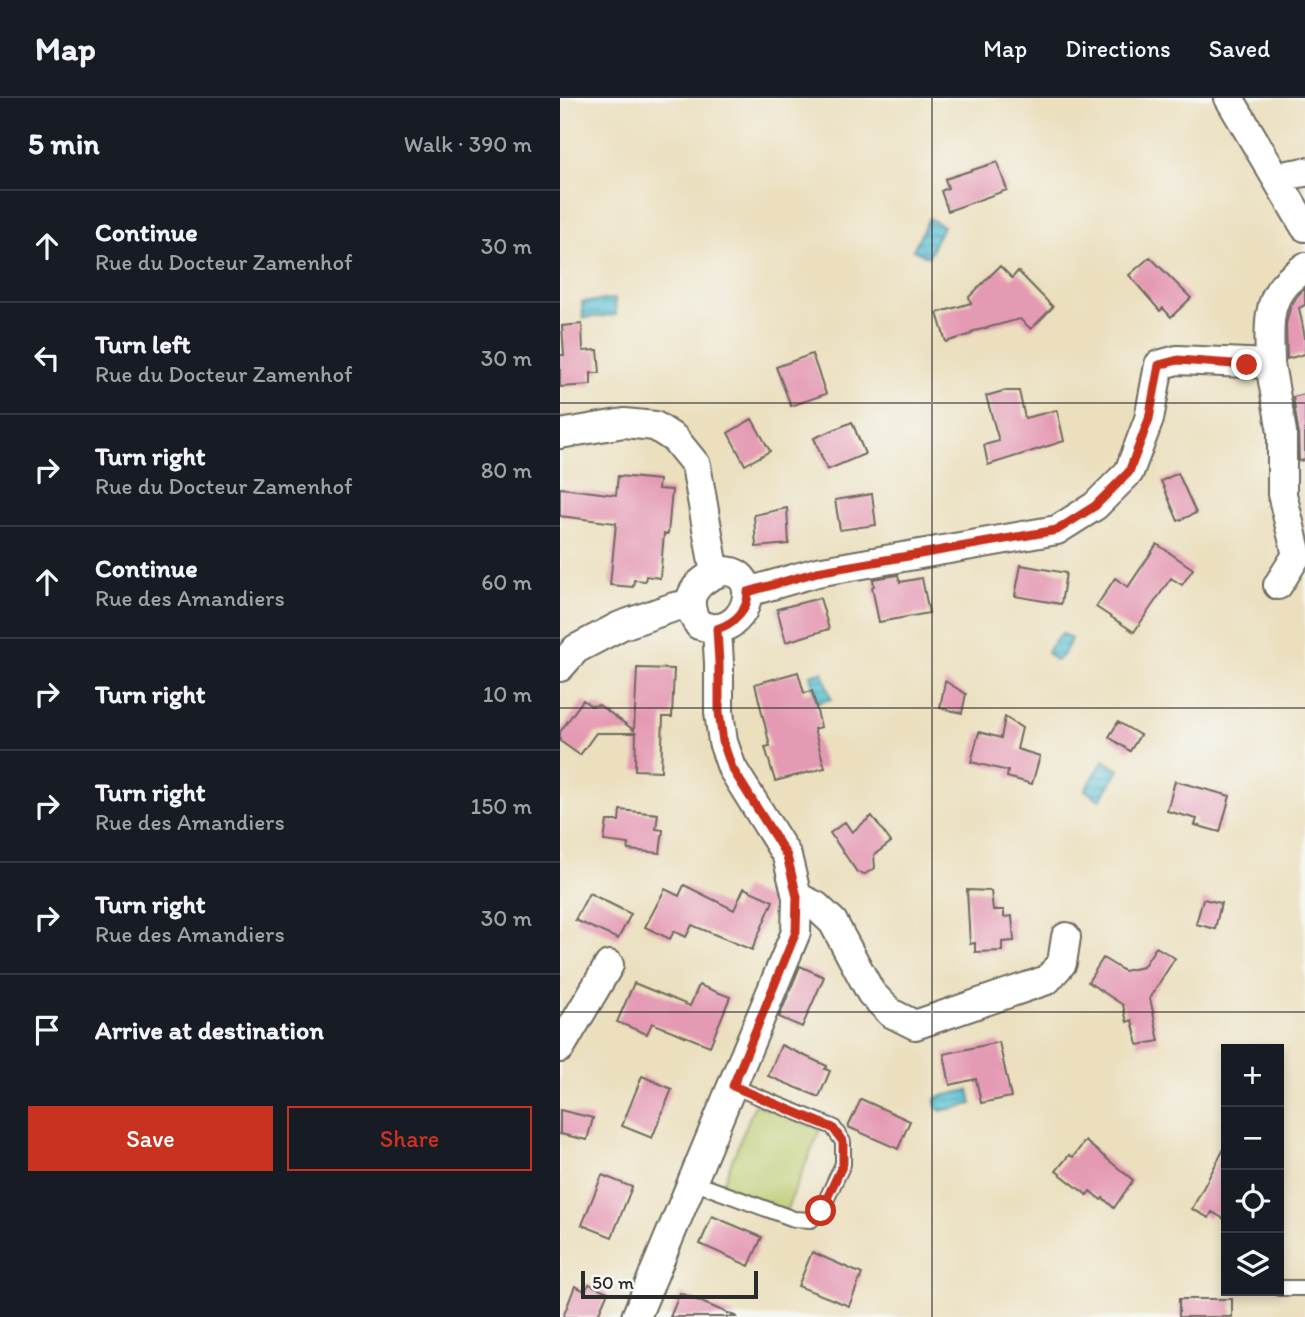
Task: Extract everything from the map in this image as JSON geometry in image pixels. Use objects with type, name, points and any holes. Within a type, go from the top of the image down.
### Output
[{"type":"street","points":[[1229,98],[1305,227]]},
{"type":"street","points":[[1276,177],[1305,172]]},
{"type":"street","points":[[1278,585],[1297,555],[1282,494],[1282,432],[1270,365],[1270,322],[1276,297],[1282,286],[1305,267]]},
{"type":"street","points":[[748,592],[817,572],[1057,530],[1095,506],[1129,472],[1149,419],[1159,365],[1178,360],[1270,365]]},
{"type":"street","points":[[560,434],[624,423],[655,426],[675,439],[696,465],[715,574]]},
{"type":"street","points":[[730,571],[737,574],[744,581],[748,592],[746,606],[729,625],[717,629],[699,625],[692,616],[691,597],[698,585],[715,574],[730,571]]},
{"type":"street","points":[[560,667],[576,649],[620,626],[674,607],[691,604]]},
{"type":"street","points":[[636,1317],[796,932],[797,897],[787,856],[732,768],[723,742],[719,712],[717,629]]},
{"type":"street","points":[[797,897],[816,906],[833,922],[871,993],[891,1013],[915,1025],[1047,980],[1062,963],[1066,937]]},
{"type":"street","points":[[560,1048],[610,965]]},
{"type":"lane","points":[[694,1182],[794,1219],[811,1220],[821,1211],[843,1164],[843,1142],[833,1128],[733,1086]]},
{"type":"lane","points":[[1284,1287],[1305,1288]]},
{"type":"green space","points":[[755,1104],[820,1130],[786,1211],[722,1185]]},
{"type":"water","points":[[929,218],[943,226],[928,257],[913,250]]},
{"type":"water","points":[[615,299],[616,315],[583,318],[582,302]]},
{"type":"water","points":[[1062,633],[1071,639],[1064,654],[1056,661],[1047,653]]},
{"type":"water","points":[[823,672],[831,699],[817,703],[810,675]]},
{"type":"water","points":[[1104,760],[1119,770],[1100,800],[1085,790]]},
{"type":"water","points":[[969,1090],[972,1104],[941,1111],[936,1107],[935,1101],[938,1097]]},
{"type":"building","points":[[997,162],[1007,190],[948,211],[941,191],[948,188],[945,179]]},
{"type":"building","points":[[1150,257],[1191,298],[1171,317],[1163,308],[1160,311],[1129,275]]},
{"type":"building","points":[[1000,266],[1012,278],[1018,271],[1053,307],[1031,329],[1020,319],[971,332],[972,334],[946,342],[937,313],[971,303],[969,297]]},
{"type":"building","points":[[1305,288],[1305,305],[1299,308],[1305,337],[1305,354],[1287,359],[1286,324],[1290,308]]},
{"type":"building","points":[[582,324],[583,351],[598,350],[600,373],[591,373],[591,385],[560,387],[560,355],[564,355],[562,326]]},
{"type":"building","points":[[812,354],[826,394],[791,406],[776,367]]},
{"type":"building","points":[[1003,391],[1019,391],[1025,418],[1057,410],[1064,441],[988,465],[984,445],[999,441],[986,396]]},
{"type":"building","points":[[1305,394],[1305,460],[1299,461],[1293,397]]},
{"type":"building","points":[[752,419],[770,451],[745,465],[728,433]]},
{"type":"building","points":[[852,422],[865,454],[827,470],[814,438]]},
{"type":"building","points":[[1178,473],[1196,513],[1178,521],[1161,481]]},
{"type":"building","points":[[618,476],[659,480],[658,489],[672,490],[660,578],[646,576],[645,581],[634,580],[633,587],[610,585],[616,523],[560,516],[560,488],[616,495]]},
{"type":"building","points":[[872,494],[876,525],[840,530],[835,500]]},
{"type":"building","points":[[787,508],[789,544],[756,547],[754,515]]},
{"type":"building","points":[[1157,544],[1193,569],[1182,585],[1171,578],[1134,632],[1096,607],[1115,578],[1128,587]]},
{"type":"building","points":[[1021,565],[1066,573],[1061,604],[1015,596]]},
{"type":"building","points":[[898,575],[900,582],[922,578],[929,613],[879,622],[873,579]]},
{"type":"building","points":[[820,598],[829,629],[786,642],[777,609]]},
{"type":"building","points":[[637,668],[674,669],[672,717],[663,717],[661,771],[635,770],[636,733],[596,733],[580,755],[560,741],[560,732],[583,700],[591,706],[599,705],[634,730]]},
{"type":"building","points":[[798,672],[804,693],[812,691],[821,727],[814,729],[825,768],[775,781],[765,747],[770,746],[755,684]]},
{"type":"building","points":[[945,681],[966,694],[962,713],[940,708]]},
{"type":"building","points":[[1005,717],[1022,728],[1017,749],[1040,756],[1032,784],[1007,777],[1008,771],[971,762],[979,732],[1001,738]]},
{"type":"building","points":[[1118,722],[1140,735],[1130,751],[1109,737]]},
{"type":"building","points":[[1175,781],[1230,796],[1220,832],[1195,825],[1197,819],[1167,811]]},
{"type":"building","points":[[620,810],[658,814],[656,829],[663,830],[660,853],[628,850],[629,844],[604,841],[607,821],[619,821]]},
{"type":"building","points":[[872,816],[891,842],[874,855],[875,868],[865,874],[857,872],[830,833],[845,822],[852,832]]},
{"type":"building","points":[[684,885],[734,910],[744,888],[773,901],[752,950],[692,925],[686,937],[674,931],[670,939],[645,927],[665,889],[679,896]]},
{"type":"building","points":[[967,890],[991,891],[993,910],[1004,910],[1004,917],[1012,916],[1014,941],[1002,942],[1002,951],[975,952],[975,943],[970,944]]},
{"type":"building","points":[[589,893],[631,914],[618,939],[575,920]]},
{"type":"building","points":[[1203,899],[1221,903],[1215,929],[1196,924]]},
{"type":"building","points":[[1156,947],[1175,958],[1150,998],[1159,1041],[1138,1045],[1132,1020],[1127,1022],[1123,1005],[1088,982],[1103,958],[1124,971],[1143,967]]},
{"type":"building","points":[[800,966],[824,977],[802,1027],[779,1017]]},
{"type":"building","points":[[634,983],[690,1006],[699,985],[730,997],[710,1046],[652,1023],[647,1034],[617,1022]]},
{"type":"building","points":[[999,1042],[1011,1097],[981,1103],[976,1079],[950,1085],[944,1054]]},
{"type":"building","points":[[781,1045],[827,1066],[825,1069],[830,1071],[819,1097],[768,1076]]},
{"type":"building","points":[[642,1076],[672,1089],[652,1138],[622,1126]]},
{"type":"building","points":[[861,1099],[910,1121],[898,1149],[848,1127]]},
{"type":"building","points":[[560,1110],[593,1118],[587,1140],[560,1134]]},
{"type":"building","points":[[1085,1141],[1133,1180],[1114,1208],[1090,1191],[1087,1195],[1056,1171],[1069,1155],[1073,1157]]},
{"type":"building","points":[[1221,1154],[1221,1217],[1212,1212],[1209,1218],[1192,1209]]},
{"type":"building","points":[[602,1175],[632,1187],[612,1237],[582,1225]]},
{"type":"building","points":[[712,1216],[762,1237],[749,1266],[700,1244]]},
{"type":"building","points":[[812,1252],[862,1274],[849,1306],[798,1286]]},
{"type":"building","points":[[589,1284],[608,1292],[597,1317],[563,1317],[575,1286],[585,1291]]},
{"type":"building","points":[[680,1293],[737,1317],[670,1317]]},
{"type":"building","points":[[1179,1299],[1232,1299],[1232,1317],[1179,1317]]},
{"type":"route","points":[[821,1211],[843,1164],[843,1142],[833,1128],[733,1086],[796,932],[797,897],[787,856],[732,768],[723,742],[719,712],[717,629],[729,625],[741,614],[746,606],[748,592],[767,586],[817,572],[1057,530],[1095,506],[1129,472],[1149,419],[1159,365],[1178,360],[1247,365]]}]
